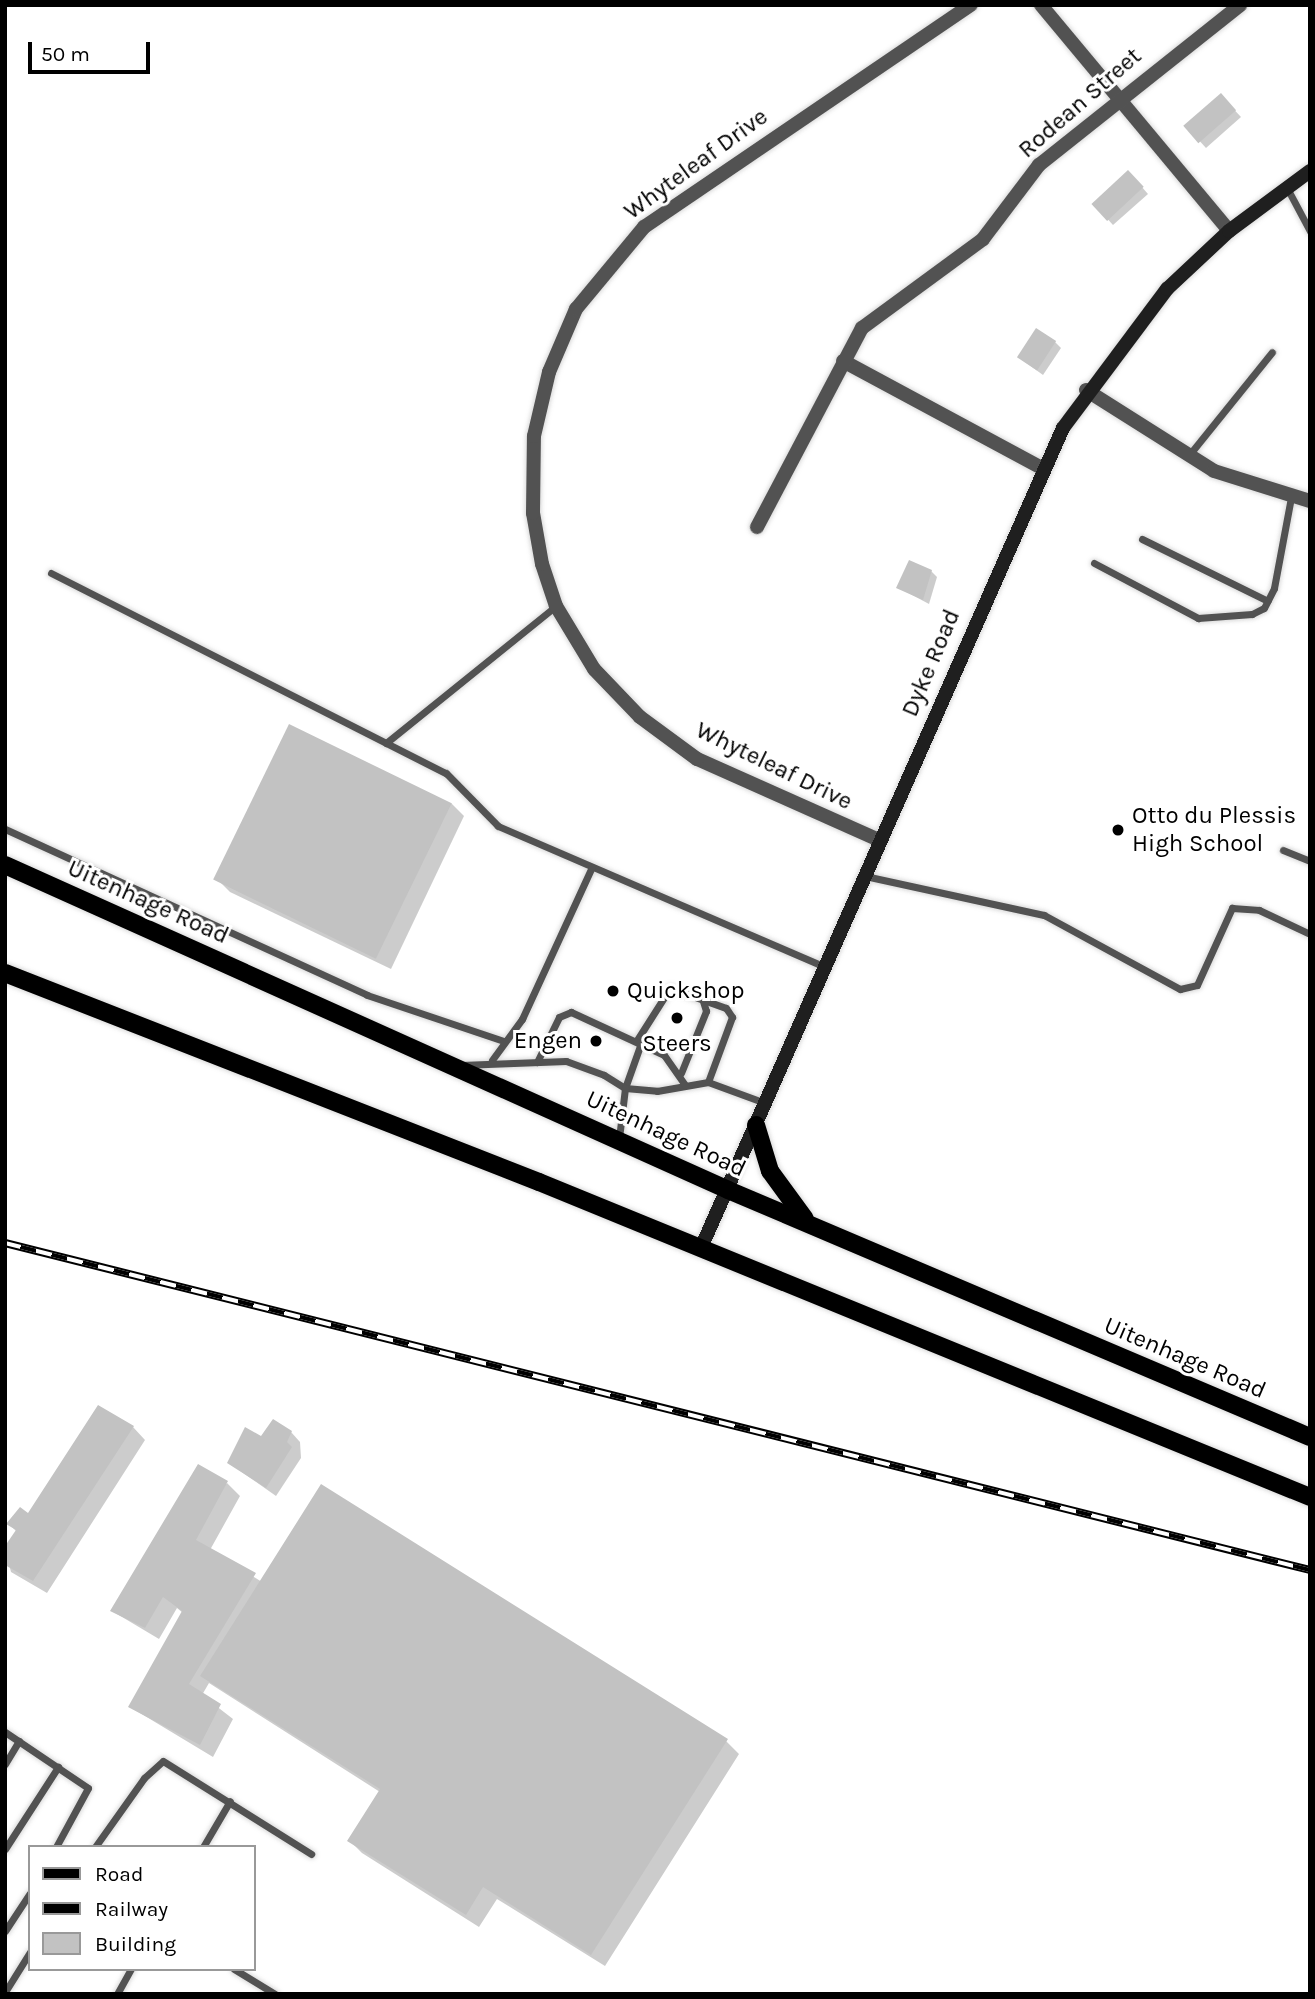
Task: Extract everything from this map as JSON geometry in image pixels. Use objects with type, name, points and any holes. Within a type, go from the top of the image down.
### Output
[{"type":"main road","name":"Uitenhage Road","points":[[5,865],[619,1138],[728,1190],[1310,1437]]},
{"type":"main road","points":[[5,974],[701,1248],[1310,1497]]},
{"type":"main road","points":[[757,1125],[770,1171],[810,1224]]},
{"type":"street","name":"Whyteleaf Drive","points":[[879,840],[707,764],[664,736],[594,668],[556,606],[533,513],[534,436],[557,351],[594,282],[670,206],[971,5]]},
{"type":"street","points":[[1041,5],[1228,231]]},
{"type":"street","name":"Rodean Street","points":[[757,527],[843,361],[876,313],[983,239],[1040,165],[1118,97],[1240,5]]},
{"type":"street","name":"Dyke Road","points":[[701,1248],[1042,468],[1086,390],[1167,289],[1228,231],[1310,171]]},
{"type":"street","points":[[843,361],[1042,468]]},
{"type":"street","points":[[1086,390],[1189,456],[1233,480],[1310,501]]},
{"type":"lane","points":[[1286,187],[1310,231]]},
{"type":"lane","points":[[1189,456],[1272,352]]},
{"type":"lane","points":[[1094,564],[1198,618],[1238,618],[1268,601],[1290,497]]},
{"type":"lane","points":[[1142,539],[1268,601]]},
{"type":"lane","points":[[51,573],[446,773],[498,826],[825,967]]},
{"type":"lane","points":[[386,743],[556,606]]},
{"type":"lane","points":[[5,829],[367,995],[504,1041]]},
{"type":"lane","points":[[1283,850],[1310,861]]},
{"type":"lane","points":[[492,1060],[522,1018],[592,867]]},
{"type":"lane","points":[[864,876],[1044,915],[1180,989],[1197,985],[1232,908],[1259,910],[1310,934]]},
{"type":"lane","points":[[619,1138],[625,1088],[639,1042],[663,992],[678,987],[732,1017],[708,1082]]},
{"type":"lane","points":[[681,1073],[706,1011],[702,998]]},
{"type":"lane","points":[[537,1062],[566,1013],[639,1042],[681,1073],[685,1085]]},
{"type":"lane","points":[[457,1066],[492,1060],[566,1061],[625,1088],[708,1082],[766,1103]]},
{"type":"lane","points":[[5,1732],[88,1790],[57,1845]]},
{"type":"lane","points":[[5,1764],[19,1741]]},
{"type":"lane","points":[[96,1845],[144,1778],[163,1762],[230,1801],[311,1854]]},
{"type":"lane","points":[[5,1849],[58,1767]]},
{"type":"lane","points":[[205,1845],[230,1801]]},
{"type":"lane","points":[[5,1931],[28,1897]]},
{"type":"lane","points":[[5,1992],[28,1955]]},
{"type":"lane","points":[[117,1994],[130,1971]]},
{"type":"lane","points":[[237,1971],[275,1994]]},
{"type":"building","points":[[1221,93],[1236,110],[1198,143],[1183,126]]},
{"type":"building","points":[[1128,170],[1144,187],[1107,221],[1091,204]]},
{"type":"building","points":[[1036,328],[1056,341],[1037,370],[1017,357]]},
{"type":"building","points":[[909,560],[932,570],[923,600],[896,588]]},
{"type":"building","points":[[289,724],[452,803],[376,959],[213,879]]},
{"type":"building","points":[[98,1405],[134,1426],[33,1581],[5,1565],[5,1546],[16,1530],[6,1524],[20,1507],[28,1513]]},
{"type":"building","points":[[273,1419],[292,1431],[287,1442],[292,1447],[266,1488],[227,1463],[245,1427],[261,1436]]},
{"type":"building","points":[[198,1464],[228,1481],[196,1540],[256,1573],[189,1684],[221,1704],[200,1745],[128,1707],[182,1611],[163,1597],[145,1628],[110,1611]]},
{"type":"building","points":[[321,1484],[728,1739],[591,1955],[483,1887],[466,1915],[347,1841],[380,1789],[200,1676]]},
{"type":"railway","points":[[5,1243],[1310,1570]]},
{"type":"place","name":"Otto du Plessis High School","points":[[1118,830]]},
{"type":"place","name":"Quickshop","points":[[613,991]]},
{"type":"place","name":"Steers","points":[[677,1018]]},
{"type":"place","name":"Engen","points":[[596,1041]]}]
